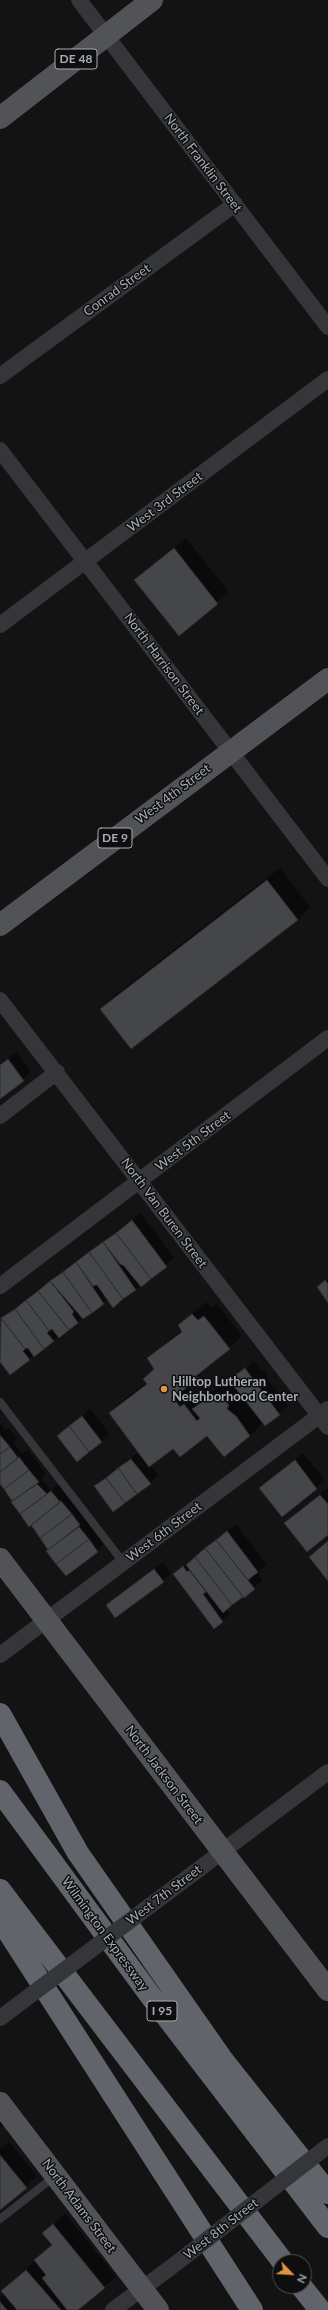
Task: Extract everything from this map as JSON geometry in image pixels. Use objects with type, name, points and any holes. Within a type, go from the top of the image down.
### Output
[{"type":"highway","points":[[0,1714],[82,1859],[222,2058],[328,2193]]},
{"type":"highway","name":"Wilmington Expressway","points":[[0,1791],[150,1995],[328,2227]]},
{"type":"highway","points":[[0,1890],[277,2254]]},
{"type":"highway","points":[[0,1919],[252,2310]]},
{"type":"highway","points":[[307,2294],[320,2310]]},
{"type":"main road","name":"DE 48","points":[[0,118],[152,0]]},
{"type":"main road","name":"West 4th Street","points":[[0,926],[328,679]]},
{"type":"main road","name":"North Jackson Street","points":[[0,1559],[328,1990]]},
{"type":"main road","name":"North Adams Street","points":[[0,2103],[158,2310]]},
{"type":"street","name":"North Franklin Street","points":[[79,0],[328,327]]},
{"type":"street","name":"Conrad Street","points":[[0,376],[235,204]]},
{"type":"street","name":"West 3rd Street","points":[[0,625],[328,379]]},
{"type":"street","name":"North Harrison Street","points":[[0,450],[328,879]]},
{"type":"street","name":"North Van Buren Street","points":[[0,1000],[325,1417]]},
{"type":"street","name":"West 5th Street","points":[[0,1286],[328,1038]]},
{"type":"street","points":[[0,1116],[57,1072]]},
{"type":"street","name":"West 6th Street","points":[[0,1655],[123,1562],[325,1417]]},
{"type":"street","name":"West 7th Street","points":[[0,2018],[328,1772]]},
{"type":"street","name":"West 8th Street","points":[[113,2310],[328,2146]]},
{"type":"lane","points":[[0,1402],[123,1562]]},
{"type":"lane","points":[[0,2219],[56,2176]]},
{"type":"building","points":[[174,548],[218,604],[179,636],[134,580]]},
{"type":"building","points":[[267,880],[298,920],[131,1049],[100,1009]]},
{"type":"building","points":[[8,1059],[24,1081],[0,1099],[0,1065]]},
{"type":"building","points":[[132,1220],[167,1267],[151,1279],[116,1233]]},
{"type":"building","points":[[116,1233],[151,1279],[141,1287],[124,1266],[120,1264],[103,1242]]},
{"type":"building","points":[[103,1242],[136,1290],[123,1299],[89,1252]]},
{"type":"building","points":[[89,1252],[123,1299],[113,1308],[97,1285],[93,1286],[76,1262]]},
{"type":"building","points":[[76,1262],[104,1304],[92,1313],[63,1272]]},
{"type":"building","points":[[63,1272],[92,1313],[83,1319],[50,1281]]},
{"type":"building","points":[[325,1280],[328,1284],[328,1303],[317,1287]]},
{"type":"building","points":[[50,1281],[74,1312],[72,1314],[78,1323],[69,1330],[38,1291]]},
{"type":"building","points":[[38,1291],[69,1330],[59,1338],[52,1329],[49,1331],[26,1300]]},
{"type":"building","points":[[26,1300],[49,1331],[47,1333],[54,1341],[44,1349],[15,1309]]},
{"type":"building","points":[[15,1309],[44,1349],[34,1357],[28,1348],[25,1349],[1,1318]]},
{"type":"building","name":"Hilltop Lutheran Neighborhood Center","points":[[192,1314],[198,1320],[204,1316],[230,1349],[196,1376],[198,1379],[177,1395],[178,1397],[175,1400],[180,1407],[184,1404],[197,1421],[200,1418],[192,1409],[215,1393],[221,1401],[225,1400],[229,1405],[227,1409],[236,1416],[250,1436],[224,1457],[207,1436],[180,1457],[173,1449],[149,1467],[109,1413],[147,1384],[143,1379],[154,1369],[147,1358],[182,1332],[178,1325]]},
{"type":"building","points":[[1,1318],[25,1349],[23,1351],[30,1360],[10,1375],[0,1362]]},
{"type":"building","points":[[245,1368],[253,1379],[257,1379],[261,1384],[259,1387],[280,1415],[265,1426],[229,1380]]},
{"type":"building","points":[[82,1416],[102,1442],[89,1452],[69,1426]]},
{"type":"building","points":[[69,1426],[89,1452],[77,1462],[57,1436]]},
{"type":"building","points":[[0,1435],[10,1447],[0,1454]]},
{"type":"building","points":[[10,1447],[18,1458],[0,1472],[0,1454]]},
{"type":"building","points":[[19,1457],[29,1470],[4,1489],[0,1484],[0,1472]]},
{"type":"building","points":[[131,1459],[151,1484],[137,1494],[118,1468]]},
{"type":"building","points":[[295,1460],[317,1489],[282,1517],[259,1488]]},
{"type":"building","points":[[118,1468],[137,1494],[125,1503],[106,1478]]},
{"type":"building","points":[[29,1470],[39,1482],[12,1501],[4,1489]]},
{"type":"building","points":[[106,1478],[125,1503],[113,1512],[94,1486]]},
{"type":"building","points":[[37,1484],[47,1494],[20,1514],[11,1502]]},
{"type":"building","points":[[51,1491],[60,1502],[29,1527],[20,1514]]},
{"type":"building","points":[[320,1495],[328,1504],[328,1535],[307,1552],[284,1523]]},
{"type":"building","points":[[61,1501],[72,1514],[40,1538],[31,1525]]},
{"type":"building","points":[[72,1514],[80,1525],[48,1550],[40,1538]]},
{"type":"building","points":[[79,1527],[89,1539],[56,1564],[46,1551]]},
{"type":"building","points":[[227,1531],[258,1572],[248,1580],[216,1540]]},
{"type":"building","points":[[89,1539],[98,1552],[66,1576],[56,1564]]},
{"type":"building","points":[[216,1540],[255,1589],[244,1598],[205,1548]]},
{"type":"building","points":[[328,1541],[328,1581],[309,1557]]},
{"type":"building","points":[[205,1548],[243,1597],[232,1605],[195,1557]]},
{"type":"building","points":[[195,1557],[232,1605],[223,1613],[186,1565]]},
{"type":"building","points":[[183,1566],[187,1572],[189,1570],[206,1592],[203,1594],[223,1622],[214,1629],[173,1574]]},
{"type":"building","points":[[154,1569],[164,1582],[115,1618],[106,1605]]},
{"type":"building","points":[[0,2155],[27,2188],[0,2210]]},
{"type":"building","points":[[53,2224],[105,2288],[78,2310],[67,2310],[42,2278],[46,2275],[34,2260],[52,2245],[42,2233]]},
{"type":"building","points":[[26,2270],[61,2310],[17,2310],[1,2291]]},
{"type":"building","points":[[0,2302],[7,2310],[0,2310]]},
{"type":"place","name":"Hilltop Lutheran Neighborhood Center","points":[[164,1389]]}]
